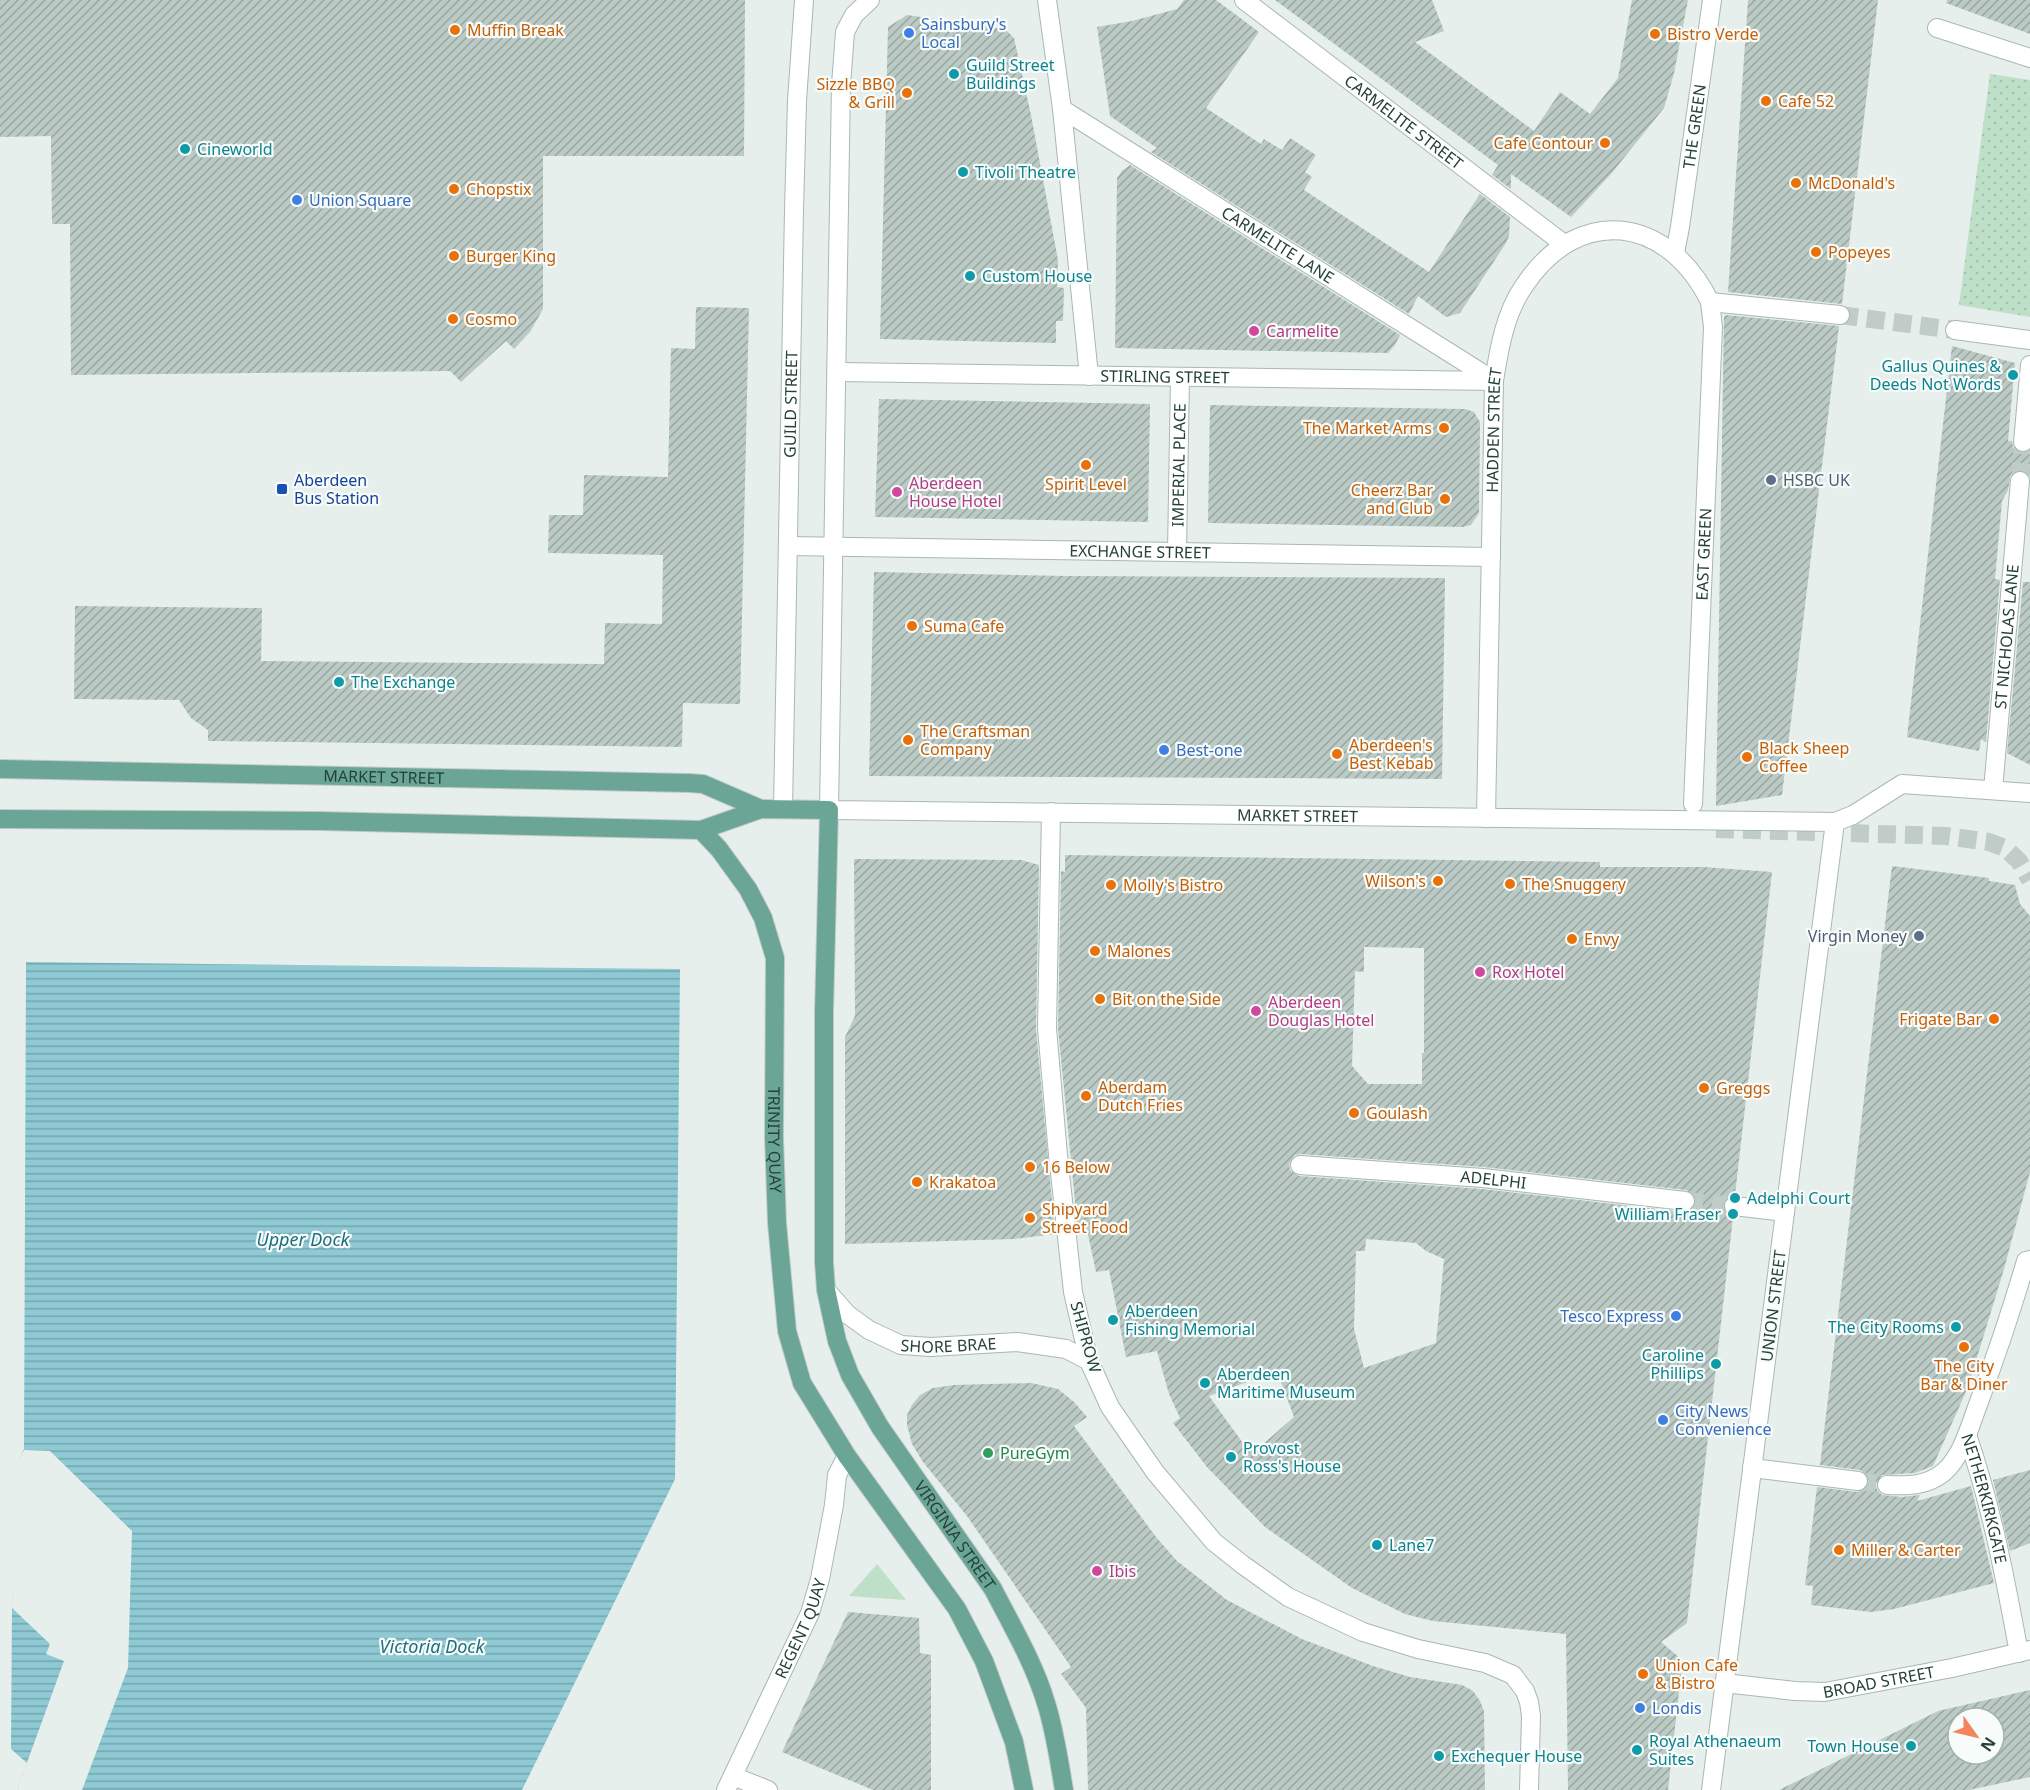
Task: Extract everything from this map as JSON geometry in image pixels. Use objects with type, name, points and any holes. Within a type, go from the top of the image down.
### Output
[{"type":"main road","name":"MARKET STREET","points":[[0,769],[689,783],[703,784],[761,809]]},
{"type":"main road","name":"MARKET STREET","points":[[0,819],[319,820],[701,830],[761,809],[829,810]]},
{"type":"main road","points":[[826,1290],[824,1012],[829,810]]},
{"type":"main road","name":"TRINITY QUAY","points":[[701,830],[719,849],[748,889],[763,918],[775,958],[776,1192],[787,1331],[802,1383],[846,1456]]},
{"type":"main road","name":"VIRGINIA STREET","points":[[826,1290],[837,1341],[850,1375],[880,1427],[993,1589],[1025,1651],[1047,1708],[1064,1790]]},
{"type":"main road","points":[[846,1456],[957,1609],[984,1661],[1014,1742],[1024,1790]]},
{"type":"street","name":"GUILD STREET","points":[[783,809],[797,101],[804,0]]},
{"type":"street","points":[[829,810],[841,86],[845,32],[854,15],[870,0]]},
{"type":"street","points":[[1047,0],[1062,109],[1089,376]]},
{"type":"street","name":"CARMELITE STREET","points":[[1244,0],[1564,244]]},
{"type":"street","name":"THE GREEN","points":[[1675,253],[1712,0]]},
{"type":"street","points":[[1937,28],[2030,58]]},
{"type":"street","name":"CARMELITE LANE","points":[[1062,109],[1494,381]]},
{"type":"street","name":"HADDEN STREET","points":[[1486,818],[1494,381],[1511,308],[1539,265],[1552,252],[1583,234],[1618,230],[1636,233],[1675,253],[1703,287],[1710,302]]},
{"type":"street","points":[[1710,302],[1840,315]]},
{"type":"street","name":"EAST GREEN","points":[[1693,804],[1712,336],[1710,302]]},
{"type":"street","points":[[1955,330],[2030,340]]},
{"type":"street","points":[[2024,442],[2030,365]]},
{"type":"street","name":"STIRLING STREET","points":[[837,372],[1494,381]]},
{"type":"street","name":"IMPERIAL PLACE","points":[[1178,552],[1180,377]]},
{"type":"street","name":"ST NICHOLAS LANE","points":[[1993,790],[2020,481]]},
{"type":"street","name":"EXCHANGE STREET","points":[[788,546],[1491,557]]},
{"type":"street","points":[[1835,822],[1853,815],[1902,784],[2030,793]]},
{"type":"street","name":"MARKET STREET","points":[[829,810],[1835,822]]},
{"type":"street","name":"SHIPROW","points":[[1051,812],[1047,1028],[1058,1155],[1073,1292],[1089,1361],[1110,1407],[1155,1472],[1214,1542],[1288,1597],[1363,1632],[1418,1649],[1485,1663],[1513,1675],[1530,1702],[1529,1790]]},
{"type":"street","name":"UNION STREET","points":[[1711,1790],[1835,822]]},
{"type":"street","name":"ADELPHI","points":[[1300,1165],[1483,1178],[1685,1201]]},
{"type":"street","points":[[1734,1206],[1785,1212]]},
{"type":"street","name":"NETHERKIRKGATE","points":[[2024,1651],[1983,1483],[1967,1435],[2029,1256]]},
{"type":"street","name":"SHORE BRAE","points":[[826,1290],[848,1314],[869,1330],[901,1345],[931,1347],[1025,1343],[1066,1348],[1089,1361]]},
{"type":"street","points":[[1887,1485],[1913,1486],[1942,1473],[1953,1463],[1967,1435]]},
{"type":"street","name":"REGENT QUAY","points":[[730,1783],[810,1614],[820,1579],[834,1505],[837,1475],[846,1456]]},
{"type":"street","points":[[1752,1468],[1858,1481]]},
{"type":"street","name":"BROAD STREET","points":[[1724,1683],[1826,1692],[1952,1668],[2024,1651]]},
{"type":"street","points":[[730,1783],[768,1790]]},
{"type":"green space","points":[[1990,74],[2030,80],[2030,317],[1959,305]]},
{"type":"green space","points":[[877,1564],[906,1600],[849,1596]]},
{"type":"water","name":"Upper Dock","points":[[26,962],[680,969],[675,1479],[522,1790],[17,1790],[27,1763],[11,1749],[12,1608],[20,1458],[24,1449]]},
{"type":"pier","points":[[24,1450],[50,1451],[132,1531],[128,1668],[82,1790],[17,1790],[64,1661],[46,1654],[50,1644],[12,1608],[17,1458],[20,1458]]},
{"type":"building","name":"Union Square","points":[[0,0],[745,0],[744,156],[543,156],[543,309],[530,332],[514,349],[506,341],[461,382],[450,371],[71,375],[70,224],[52,224],[51,136],[0,137]]},
{"type":"building","points":[[1184,0],[1216,0],[1259,32],[1206,108],[1261,144],[1264,139],[1282,150],[1290,138],[1316,155],[1305,172],[1312,177],[1304,190],[1429,272],[1480,194],[1510,217],[1509,236],[1506,243],[1460,313],[1446,317],[1418,296],[1409,314],[1151,152],[1157,148],[1110,116],[1097,27],[1132,21],[1177,9]]},
{"type":"building","points":[[1275,0],[1432,0],[1444,31],[1415,42],[1534,131],[1560,92],[1590,114],[1618,78],[1632,0],[1688,0],[1674,73],[1664,108],[1611,174],[1571,217],[1511,174],[1511,189],[1492,175],[1498,165]]},
{"type":"building","points":[[1748,0],[1878,0],[1842,304],[1728,292]]},
{"type":"building","points":[[1947,0],[2030,0],[2030,34],[1946,3]]},
{"type":"building","points":[[907,15],[1005,29],[1014,38],[1058,260],[1057,287],[1064,288],[1063,321],[1056,321],[1056,343],[880,339],[888,27]]},
{"type":"building","points":[[1130,165],[1400,335],[1395,345],[1388,353],[1115,348],[1117,178]]},
{"type":"building","points":[[696,307],[749,308],[740,704],[683,703],[682,747],[208,741],[208,730],[191,718],[179,700],[74,699],[75,606],[262,608],[261,661],[604,664],[605,623],[662,624],[663,555],[548,553],[549,515],[583,515],[584,475],[668,477],[671,348],[695,349]]},
{"type":"building","points":[[1726,315],[1839,326],[1782,795],[1716,806],[1724,317]]},
{"type":"building","points":[[1952,346],[2015,363],[2008,441],[2012,441],[2017,451],[2023,453],[2030,450],[2030,476],[2022,470],[2011,474],[2008,490],[2002,501],[1995,579],[2000,580],[1986,742],[1981,739],[1979,751],[1907,737]]},
{"type":"building","points":[[879,399],[1150,404],[1148,522],[875,517]]},
{"type":"building","points":[[1210,405],[1465,409],[1474,412],[1480,422],[1479,513],[1471,525],[1463,527],[1208,523]]},
{"type":"building","points":[[874,572],[1066,576],[1445,578],[1442,779],[869,776]]},
{"type":"building","points":[[2023,582],[2030,582],[2030,765],[2007,753]]},
{"type":"building","points":[[1065,855],[1600,862],[1600,867],[1703,867],[1772,872],[1735,1195],[1725,1199],[1723,1205],[1727,1215],[1733,1217],[1687,1623],[1661,1642],[1680,1658],[1682,1665],[1668,1790],[1568,1790],[1566,1634],[1433,1621],[1405,1614],[1352,1588],[1265,1527],[1207,1467],[1173,1423],[1180,1418],[1169,1394],[1157,1351],[1126,1357],[1109,1270],[1096,1272],[1087,1230],[1078,1231],[1058,1028],[1061,871],[1065,872]],"holes":[[[1364,947],[1424,948],[1422,1084],[1368,1084],[1352,1066],[1355,971],[1364,972]],[[1295,1155],[1484,1167],[1686,1190],[1695,1196],[1696,1203],[1690,1211],[1684,1212],[1482,1189],[1299,1176],[1290,1170],[1289,1164]],[[1366,1239],[1416,1243],[1426,1251],[1444,1259],[1436,1343],[1364,1368],[1354,1329],[1356,1251],[1365,1251]],[[1277,1371],[1294,1417],[1255,1451],[1249,1444],[1245,1446],[1209,1396]]]},
{"type":"building","points":[[854,859],[1021,860],[1039,865],[1036,1029],[1055,1234],[1014,1239],[845,1244],[845,1037],[855,1016]]},
{"type":"building","points":[[1892,866],[1989,878],[1989,881],[2015,885],[2020,904],[2030,916],[2030,1172],[2004,1269],[1968,1387],[1933,1466],[1915,1473],[1882,1475],[1876,1484],[1877,1490],[1882,1495],[1902,1497],[1920,1495],[1917,1501],[1971,1486],[1994,1583],[1894,1609],[1871,1612],[1811,1605],[1813,1586],[1805,1585],[1817,1487],[1857,1492],[1867,1488],[1869,1482],[1868,1476],[1860,1470],[1820,1465]]},
{"type":"building","points":[[1031,1383],[1058,1389],[1074,1402],[1087,1417],[1074,1426],[1156,1537],[1177,1561],[1227,1600],[1302,1639],[1373,1666],[1410,1677],[1462,1685],[1473,1691],[1484,1711],[1485,1790],[1088,1790],[1086,1708],[1061,1674],[1071,1667],[967,1516],[923,1462],[912,1444],[907,1425],[907,1415],[912,1405],[920,1395],[933,1388],[954,1385]]},
{"type":"building","points":[[2030,1470],[2030,1543],[2010,1551],[1993,1480]]},
{"type":"building","points":[[848,1612],[919,1618],[920,1653],[931,1655],[931,1790],[873,1790],[782,1752]]},
{"type":"building","name":"Town House","points":[[2030,1690],[2030,1777],[1969,1790],[1779,1790],[1938,1711],[1946,1709],[1946,1766],[2006,1766],[2006,1706],[1960,1706]]},
{"type":"tunnel","points":[[1840,315],[1955,330]]},
{"type":"tunnel","points":[[2020,481],[2023,442]]},
{"type":"tunnel","points":[[1716,829],[1946,836],[1989,842],[2005,848],[2019,861],[2030,880]]},
{"type":"tunnel","points":[[1685,1201],[1734,1206]]},
{"type":"tunnel","points":[[1858,1481],[1887,1485]]},
{"type":"place","name":"Muffin Break","points":[[455,30]]},
{"type":"place","name":"Sainsbury's Local","points":[[909,33]]},
{"type":"place","name":"Bistro Verde","points":[[1655,34]]},
{"type":"place","name":"Guild Street Buildings","points":[[954,74]]},
{"type":"place","name":"Sizzle BBQ & Grill","points":[[907,93]]},
{"type":"place","name":"Cafe 52","points":[[1766,101]]},
{"type":"place","name":"Cafe Contour","points":[[1605,143]]},
{"type":"place","name":"Cineworld","points":[[185,149]]},
{"type":"place","name":"Tivoli Theatre","points":[[963,172]]},
{"type":"place","name":"McDonald's","points":[[1796,183]]},
{"type":"place","name":"Chopstix","points":[[454,189]]},
{"type":"place","name":"Union Square","points":[[297,200]]},
{"type":"place","name":"Popeyes","points":[[1816,252]]},
{"type":"place","name":"Burger King","points":[[454,256]]},
{"type":"place","name":"Custom House","points":[[970,276]]},
{"type":"place","name":"Cosmo","points":[[453,319]]},
{"type":"place","name":"Carmelite","points":[[1254,331]]},
{"type":"place","name":"Gallus Quines & Deeds Not Words","points":[[2013,375]]},
{"type":"place","name":"The Market Arms","points":[[1444,428]]},
{"type":"place","name":"Spirit Level","points":[[1086,465]]},
{"type":"place","name":"HSBC UK","points":[[1771,480]]},
{"type":"place","name":"Aberdeen Bus Station","points":[[282,489]]},
{"type":"place","name":"Aberdeen House Hotel","points":[[897,492]]},
{"type":"place","name":"Cheerz Bar and Club","points":[[1445,499]]},
{"type":"place","name":"Suma Cafe","points":[[912,626]]},
{"type":"place","name":"The Exchange","points":[[339,682]]},
{"type":"place","name":"The Craftsman Company","points":[[908,740]]},
{"type":"place","name":"Best-one","points":[[1164,750]]},
{"type":"place","name":"Aberdeen's Best Kebab","points":[[1337,754]]},
{"type":"place","name":"Black Sheep Coffee","points":[[1747,757]]},
{"type":"place","name":"Wilson's","points":[[1438,881]]},
{"type":"place","name":"The Snuggery","points":[[1510,884]]},
{"type":"place","name":"Molly's Bistro","points":[[1111,885]]},
{"type":"place","name":"Virgin Money","points":[[1919,936]]},
{"type":"place","name":"Envy","points":[[1572,939]]},
{"type":"place","name":"Malones","points":[[1095,951]]},
{"type":"place","name":"Rox Hotel","points":[[1480,972]]},
{"type":"place","name":"Bit on the Side","points":[[1100,999]]},
{"type":"place","name":"Aberdeen Douglas Hotel","points":[[1256,1011]]},
{"type":"place","name":"Frigate Bar","points":[[1994,1019]]},
{"type":"place","name":"Greggs","points":[[1704,1088]]},
{"type":"place","name":"Aberdam Dutch Fries","points":[[1086,1096]]},
{"type":"place","name":"Goulash","points":[[1354,1113]]},
{"type":"place","name":"16 Below","points":[[1030,1167]]},
{"type":"place","name":"Krakatoa","points":[[917,1182]]},
{"type":"place","name":"Adelphi Court","points":[[1735,1198]]},
{"type":"place","name":"William Fraser","points":[[1733,1214]]},
{"type":"place","name":"Shipyard Street Food","points":[[1030,1218]]},
{"type":"place","name":"Tesco Express","points":[[1676,1316]]},
{"type":"place","name":"Aberdeen Fishing Memorial","points":[[1113,1320]]},
{"type":"place","name":"The City Rooms","points":[[1956,1327]]},
{"type":"place","name":"The City Bar & Diner","points":[[1964,1347]]},
{"type":"place","name":"Caroline Phillips","points":[[1716,1364]]},
{"type":"place","name":"Aberdeen Maritime Museum","points":[[1205,1383]]},
{"type":"place","name":"City News Convenience","points":[[1663,1420]]},
{"type":"place","name":"PureGym","points":[[988,1453]]},
{"type":"place","name":"Provost Ross's House","points":[[1231,1457]]},
{"type":"place","name":"Lane7","points":[[1377,1545]]},
{"type":"place","name":"Miller & Carter","points":[[1839,1550]]},
{"type":"place","name":"Ibis","points":[[1097,1571]]},
{"type":"place","name":"Union Cafe & Bistro","points":[[1643,1674]]},
{"type":"place","name":"Londis","points":[[1640,1708]]},
{"type":"place","name":"Town House","points":[[1911,1746]]},
{"type":"place","name":"Royal Athenaeum Suites","points":[[1637,1750]]},
{"type":"place","name":"Exchequer House","points":[[1439,1756]]},
{"type":"water label","name":"Victoria Dock","points":[[432,1646]]}]
